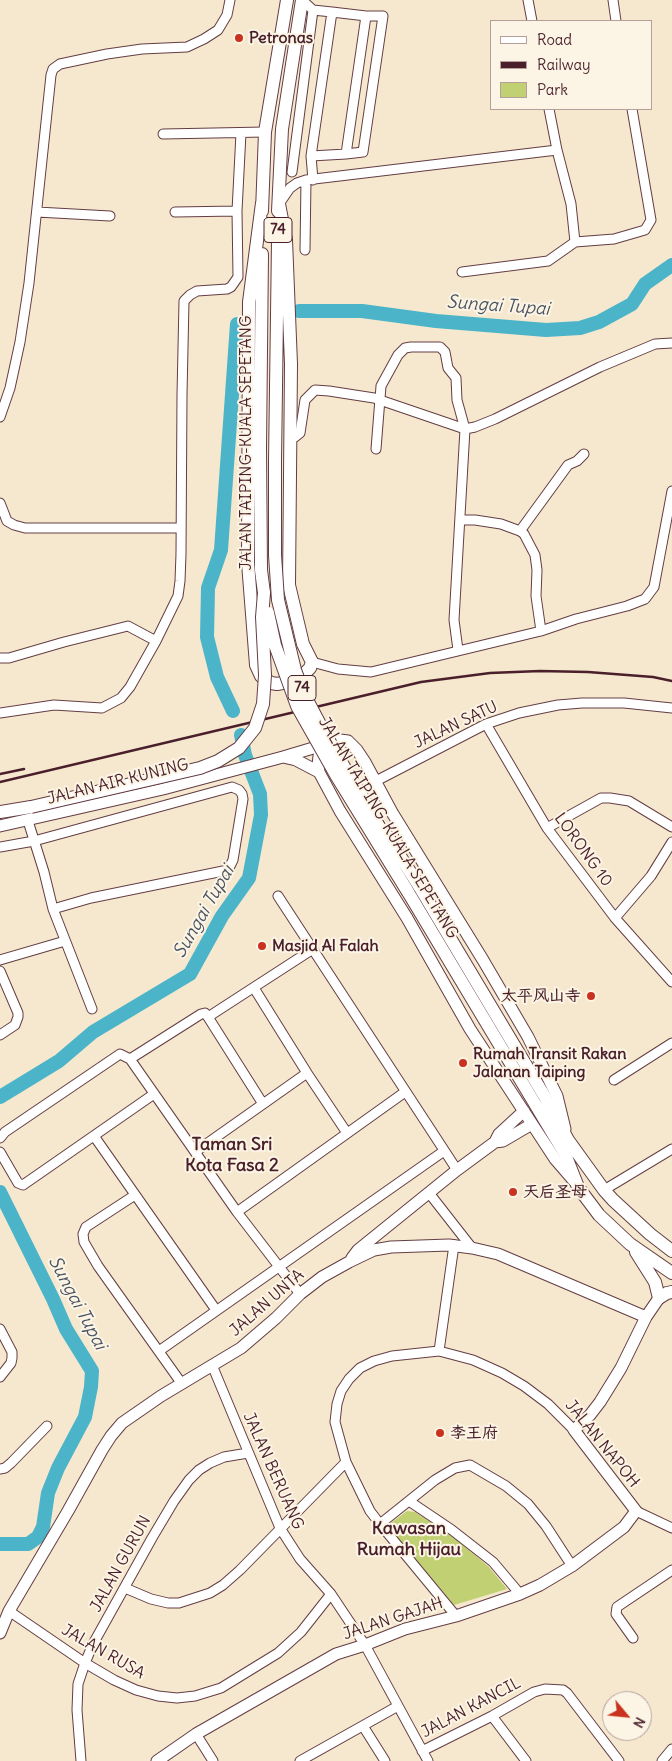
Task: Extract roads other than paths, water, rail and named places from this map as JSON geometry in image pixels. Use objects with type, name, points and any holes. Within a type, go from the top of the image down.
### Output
[{"type":"main road","name":"JALAN TAIPING-KUALA SEPETANG","points":[[287,0],[265,132],[262,203],[263,314],[260,448],[262,570],[264,593],[275,645],[297,706],[336,775],[565,1154],[578,1187],[599,1215],[630,1244],[672,1273]]},
{"type":"main road","name":"JALAN TAIPING-KUALA SEPETANG","points":[[302,0],[282,129],[275,461],[275,555],[278,600],[295,670],[304,694],[328,740],[420,886],[545,1096],[568,1140],[604,1190],[650,1234],[672,1251]]},
{"type":"main road","points":[[262,203],[249,302],[248,564],[256,665],[261,676],[271,683],[278,684],[294,681],[310,668],[312,662],[303,644],[289,585],[291,517],[290,299],[286,240],[279,204]]},
{"type":"main road","points":[[0,812],[31,807],[200,768],[218,761],[239,748],[255,728],[263,704],[265,675],[262,617],[264,593]]},
{"type":"main road","points":[[568,1140],[557,1096],[528,1037],[378,784],[357,750],[348,741],[340,740],[326,744],[319,756],[319,772],[340,811],[407,918],[470,1029],[555,1159],[578,1187]]},
{"type":"main road","name":"JALAN AIR KUNING","points":[[0,826],[163,789],[326,744]]},
{"type":"main road","points":[[283,757],[296,760],[319,772]]},
{"type":"main road","points":[[340,811],[351,812],[363,807],[370,802],[378,784]]},
{"type":"main road","points":[[496,1142],[499,1134],[524,1112]]},
{"type":"main road","points":[[349,1262],[358,1250],[457,1170],[496,1142],[503,1141],[532,1124]]},
{"type":"main road","points":[[374,1250],[388,1226]]},
{"type":"main road","points":[[644,1254],[654,1251],[650,1234]]},
{"type":"main road","points":[[630,1244],[643,1261],[655,1282],[658,1298]]},
{"type":"main road","name":"JALAN UNTA","points":[[0,1633],[5,1609],[111,1436],[135,1414],[241,1348],[300,1294],[322,1277],[349,1262],[374,1250],[408,1246],[454,1245],[472,1248],[498,1254],[646,1317]]},
{"type":"main road","points":[[574,1430],[590,1416],[600,1402],[621,1368],[646,1317],[658,1298],[672,1292]]},
{"type":"main road","name":"JALAN NAPOH","points":[[574,1430],[636,1511]]},
{"type":"main road","name":"JALAN GAJAH","points":[[157,1761],[196,1734],[336,1654],[365,1645],[406,1628],[456,1616],[520,1594],[540,1585],[572,1566],[624,1527],[636,1511]]},
{"type":"street","points":[[0,417],[10,388],[20,342],[29,283],[50,75],[53,69],[60,64],[107,54],[142,49],[187,47],[218,30],[227,15],[230,0]]},
{"type":"street","points":[[302,0],[312,10],[383,16],[363,152],[311,156]]},
{"type":"street","points":[[528,0],[532,20]]},
{"type":"street","points":[[612,0],[616,20]]},
{"type":"street","points":[[292,172],[312,10]]},
{"type":"street","points":[[305,250],[311,156],[332,12]]},
{"type":"street","points":[[346,154],[366,16]]},
{"type":"street","points":[[549,110],[571,204],[575,242]]},
{"type":"street","points":[[462,272],[548,261],[575,242],[614,239],[645,230],[651,220],[632,110]]},
{"type":"street","points":[[282,129],[286,160],[292,172],[309,180]]},
{"type":"street","points":[[163,134],[265,132]]},
{"type":"street","points":[[0,713],[54,705],[102,708],[113,704],[130,687],[156,641],[178,596],[180,582],[184,301],[197,291],[227,289],[235,283],[238,277],[237,211],[240,133]]},
{"type":"street","points":[[279,204],[290,188],[297,183],[309,180],[557,150]]},
{"type":"street","points":[[175,212],[237,211]]},
{"type":"street","points":[[37,212],[110,216]]},
{"type":"street","points":[[290,438],[300,433],[304,400],[315,390],[330,390],[379,400],[465,429],[496,419],[636,351],[655,344],[672,343]]},
{"type":"street","points":[[376,449],[381,386],[401,351],[410,347],[440,347],[445,352],[448,368],[456,378],[457,400],[465,429],[454,620],[458,650]]},
{"type":"street","points":[[520,530],[568,465],[577,461],[584,454]]},
{"type":"street","points":[[312,662],[338,669],[371,672],[540,630],[627,606],[645,599],[654,587],[672,491]]},
{"type":"street","points":[[0,504],[7,521],[25,528],[181,528]]},
{"type":"street","points":[[460,520],[501,524],[520,530],[535,555],[537,570],[536,596],[540,630]]},
{"type":"street","points":[[0,658],[9,658],[128,626],[156,641]]},
{"type":"street","name":"JALAN SATU","points":[[378,784],[486,724],[519,712],[558,704],[624,704],[672,708]]},
{"type":"street","name":"LORONG 10","points":[[486,724],[547,828],[615,918],[672,982]]},
{"type":"street","points":[[0,847],[34,841],[232,787],[239,790],[243,799],[233,860],[228,870],[91,898],[53,909]]},
{"type":"street","points":[[547,828],[601,798],[628,801],[672,827]]},
{"type":"street","points":[[28,821],[53,909],[92,1009]]},
{"type":"street","points":[[615,918],[651,876],[672,842]]},
{"type":"street","points":[[278,896],[457,1170]]},
{"type":"street","points":[[0,960],[65,941]]},
{"type":"street","points":[[208,1017],[313,949]]},
{"type":"street","points":[[0,971],[18,1013],[15,1025],[0,1035]]},
{"type":"street","points":[[254,988],[347,1133]]},
{"type":"street","points":[[130,1060],[205,1013],[263,1104]]},
{"type":"street","points":[[614,1080],[672,1043]]},
{"type":"street","points":[[0,1138],[5,1132],[120,1054],[130,1060],[237,1212],[300,1294]]},
{"type":"street","points":[[195,1152],[307,1073]]},
{"type":"street","points":[[237,1212],[405,1092]]},
{"type":"street","points":[[0,1152],[18,1183],[23,1185],[154,1094]]},
{"type":"street","points":[[94,1136],[216,1310]]},
{"type":"street","points":[[604,1190],[672,1149]]},
{"type":"street","points":[[159,1351],[444,1151]]},
{"type":"street","points":[[429,1193],[472,1248]]},
{"type":"street","points":[[135,1195],[86,1226],[82,1234],[84,1242],[98,1266],[182,1384]]},
{"type":"street","points":[[439,1350],[454,1245]]},
{"type":"street","points":[[0,1329],[12,1352],[11,1363],[0,1377]]},
{"type":"street","name":"JALAN NAPOH","points":[[456,1616],[370,1511],[346,1462],[335,1422],[337,1404],[341,1392],[349,1379],[360,1368],[374,1361],[392,1356],[439,1350],[473,1360],[502,1373],[524,1386],[548,1404],[574,1430]]},
{"type":"street","name":"JALAN BERUANG","points":[[212,1365],[280,1528],[300,1559],[331,1594],[365,1645],[428,1761]]},
{"type":"street","points":[[0,1469],[5,1468],[11,1463],[47,1426]]},
{"type":"street","name":"JALAN GURUN","points":[[80,1761],[77,1710],[78,1684],[93,1644],[170,1508],[189,1480],[198,1470],[210,1463],[248,1453]]},
{"type":"street","points":[[125,1588],[151,1599],[178,1603],[193,1600],[222,1585],[240,1570],[346,1462]]},
{"type":"street","points":[[380,1524],[435,1480],[455,1468],[465,1465],[476,1467],[506,1486],[528,1504],[541,1519],[572,1566]]},
{"type":"street","points":[[409,1501],[452,1530],[493,1562],[520,1594]]},
{"type":"street","name":"JALAN NAPOH","points":[[636,1511],[672,1528]]},
{"type":"street","points":[[633,1638],[616,1614],[618,1608],[672,1570]]},
{"type":"street","name":"JALAN RUSA","points":[[5,1609],[85,1663],[136,1690],[158,1696],[177,1698],[195,1696],[221,1688],[278,1653],[301,1632],[331,1594]]},
{"type":"street","name":"JALAN KANCIL","points":[[422,1751],[492,1716],[534,1692],[545,1689],[563,1690],[572,1698],[619,1761]]},
{"type":"street","points":[[300,1761],[398,1706]]},
{"type":"street","points":[[492,1716],[526,1761]]},
{"type":"street","points":[[363,1726],[385,1761]]},
{"type":"street","points":[[196,1734],[213,1761]]},
{"type":"street","points":[[662,1761],[672,1749]]},
{"type":"waterway","name":"Sungai Tupai","points":[[299,311],[362,311],[436,321],[546,330],[580,328],[599,322],[632,304],[645,284],[672,265]]},
{"type":"waterway","name":"Sungai Tupai","points":[[233,711],[217,677],[207,637],[208,588],[221,550],[237,324]]},
{"type":"waterway","name":"Sungai Tupai","points":[[0,1097],[59,1061],[93,1032],[190,974],[222,916],[249,878],[261,815],[260,794],[245,755],[241,735]]},
{"type":"waterway","name":"Sungai Tupai","points":[[0,1192],[66,1329],[92,1371],[85,1417],[58,1468],[48,1493],[43,1527],[38,1537],[28,1544],[0,1544]]},
{"type":"railway","points":[[0,782],[421,682],[490,673],[540,671],[588,672],[653,677],[672,681]]},
{"type":"railway","points":[[0,774],[24,769]]},
{"type":"place","name":"Petronas","points":[[239,38]]},
{"type":"place","name":"Masjid Al Falah","points":[[262,946]]},
{"type":"place","name":"太平风山寺","points":[[591,996]]},
{"type":"place","name":"Rumah Transit Rakan Jalanan Taiping","points":[[463,1063]]},
{"type":"place","name":"天后圣母","points":[[513,1192]]},
{"type":"place","name":"李王府","points":[[440,1433]]},
{"type":"district","name":"Taman Sri Kota Fasa 2","points":[[232,1155]]},
{"type":"district","name":"Kawasan Rumah Hijau","points":[[409,1539]]}]
